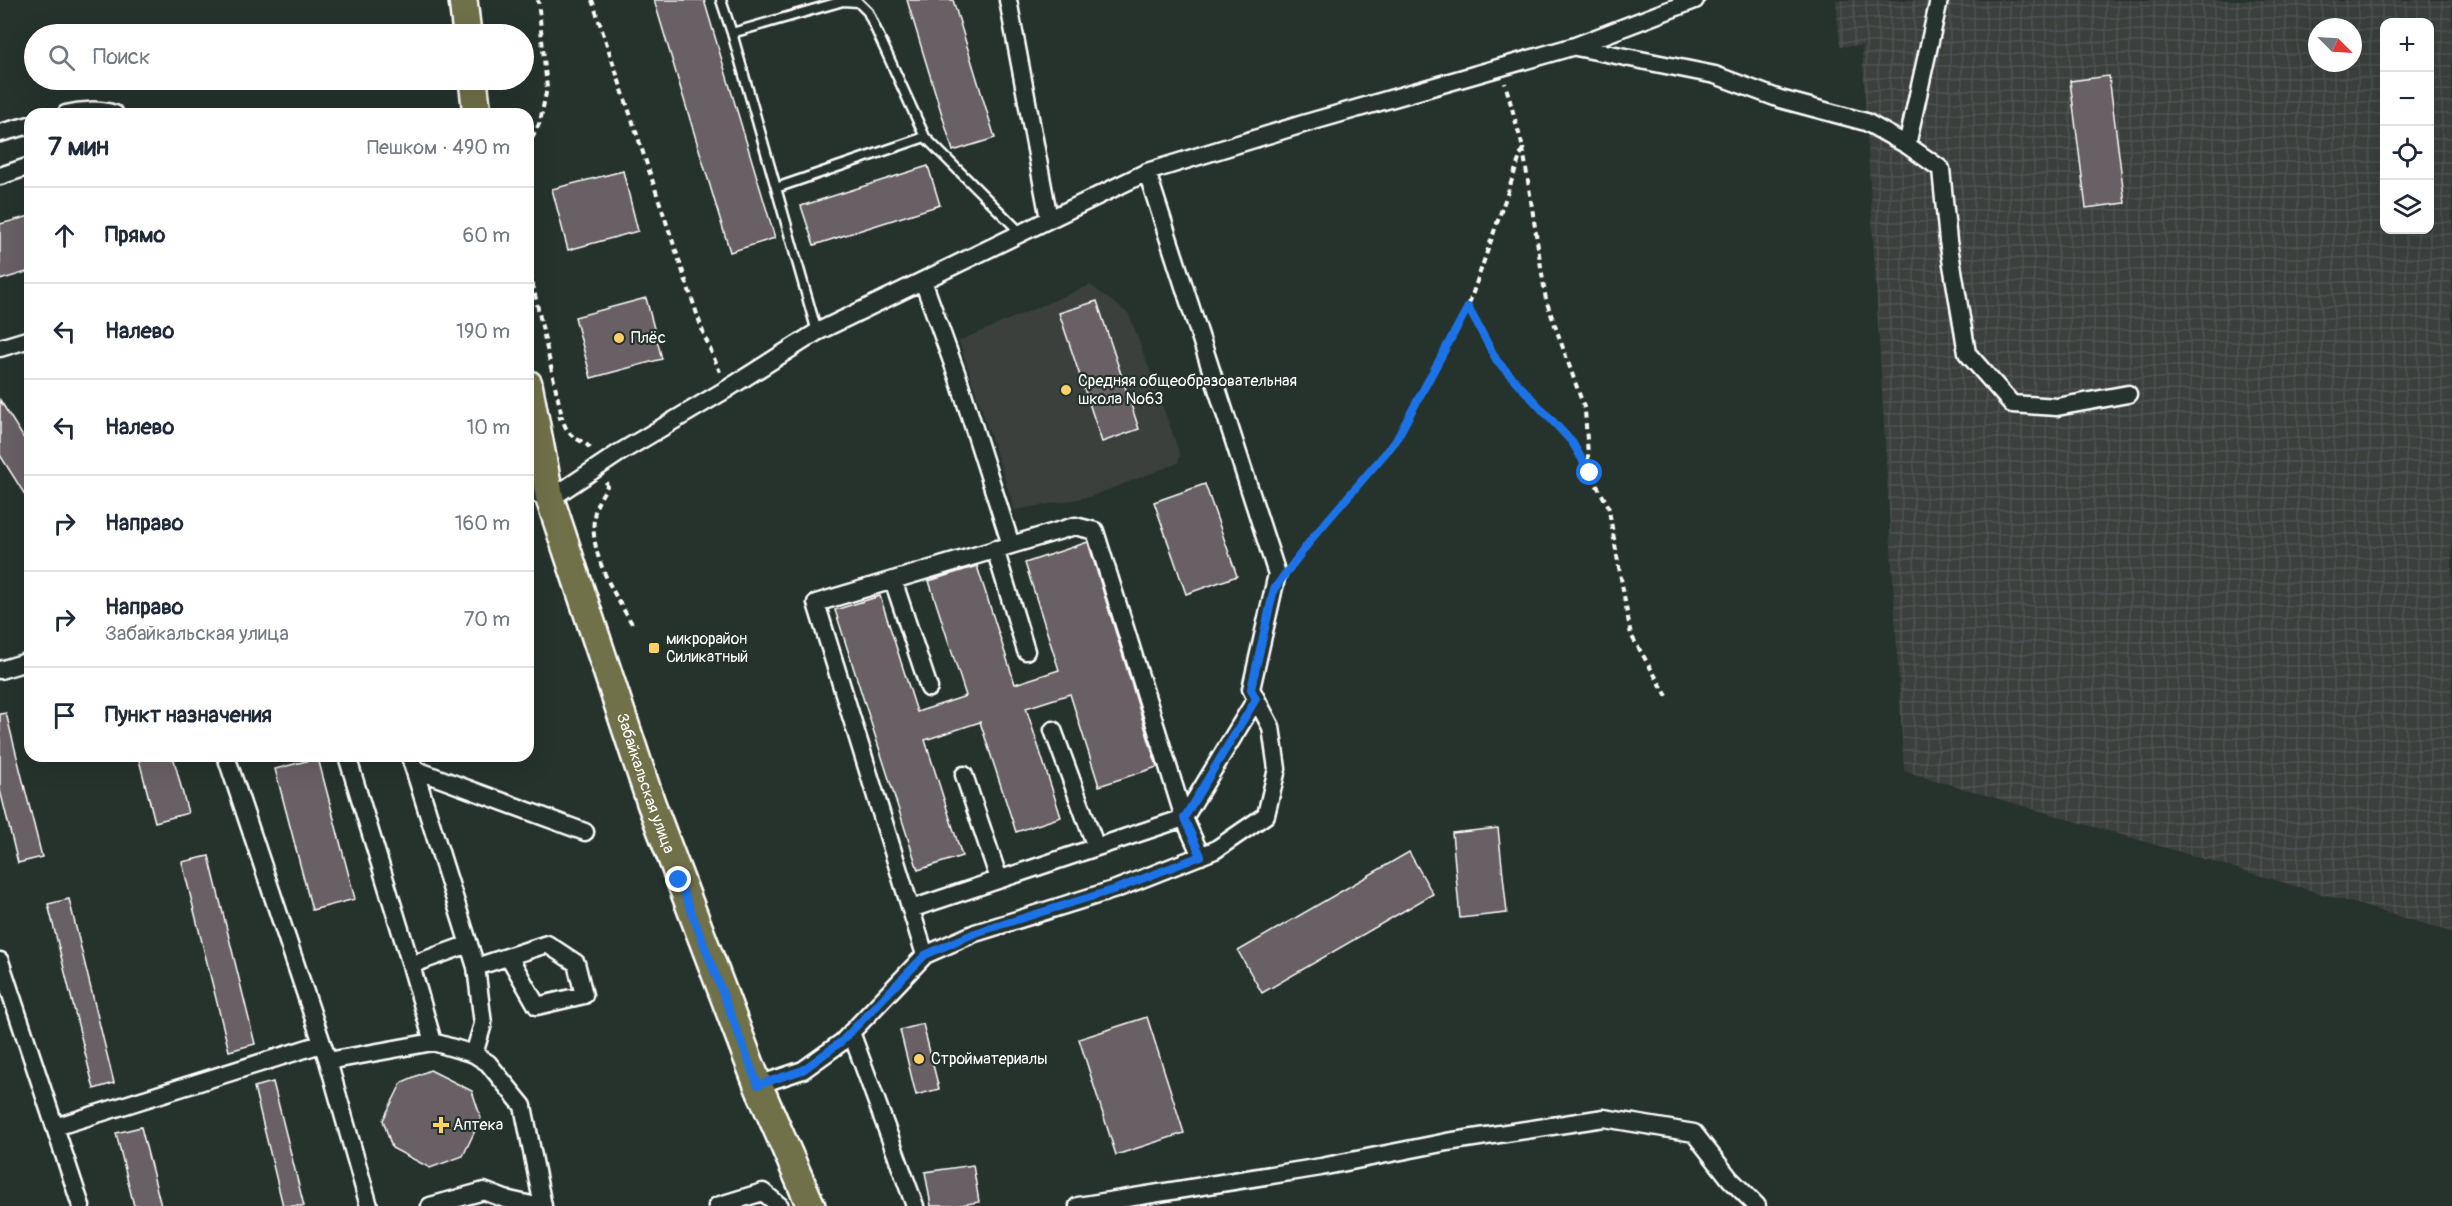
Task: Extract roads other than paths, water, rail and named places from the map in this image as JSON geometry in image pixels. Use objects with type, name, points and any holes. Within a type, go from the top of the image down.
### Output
[{"type":"main road","points":[[463,0],[466,24]]},
{"type":"main road","points":[[473,90],[476,108]]},
{"type":"main road","name":"Забайкальская улица","points":[[534,411],[537,424],[539,495],[651,803],[758,1085],[811,1206]]},
{"type":"street","points":[[1008,0],[1049,219]]},
{"type":"street","points":[[539,495],[600,466],[728,389],[816,332],[1147,172],[1303,124],[1575,46],[1695,0]]},
{"type":"street","points":[[1907,145],[1939,0]]},
{"type":"street","points":[[1575,46],[1715,75],[1780,99],[1866,122],[1907,145],[1941,169],[1948,241],[1967,353],[2012,404],[2057,407],[2128,394]]},
{"type":"street","points":[[0,134],[24,126]]},
{"type":"street","points":[[0,176],[24,168]]},
{"type":"street","points":[[758,1085],[803,1070],[842,1041],[925,955],[975,933],[1116,889],[1201,856],[1215,850],[1266,815],[1277,769],[1271,727],[1251,689],[1277,574],[1147,172]]},
{"type":"street","points":[[923,280],[958,378],[1003,547],[1026,651]]},
{"type":"street","points":[[0,348],[24,341]]},
{"type":"street","points":[[925,955],[816,603],[1075,526],[1095,531],[1184,818],[1201,856]]},
{"type":"street","points":[[893,580],[929,688]]},
{"type":"street","points":[[0,670],[24,663]]},
{"type":"street","points":[[911,909],[1184,818],[1256,699]]},
{"type":"street","points":[[1053,730],[1096,847]]},
{"type":"street","points":[[228,762],[328,1061],[369,1206]]},
{"type":"street","points":[[349,762],[433,1042]]},
{"type":"street","points":[[412,762],[585,832]]},
{"type":"street","points":[[412,762],[476,968],[483,1024],[474,1054]]},
{"type":"street","points":[[964,776],[999,879]]},
{"type":"street","points":[[411,965],[469,944]]},
{"type":"street","points":[[476,968],[508,957],[547,944],[576,963],[584,995],[537,1006],[508,957]]},
{"type":"street","points":[[0,961],[81,1206]]},
{"type":"street","points":[[851,1032],[915,1206]]},
{"type":"street","points":[[328,1061],[433,1042],[474,1054],[488,1063],[523,1106],[543,1206]]},
{"type":"street","points":[[55,1127],[321,1044]]},
{"type":"street","points":[[1078,1206],[1321,1167],[1446,1142],[1604,1118],[1694,1133],[1730,1179],[1757,1206]]},
{"type":"street","points":[[430,1206],[484,1191],[536,1206]]},
{"type":"street","points":[[717,1206],[766,1199],[780,1206]]},
{"type":"lane","points":[[721,0],[816,332]]},
{"type":"lane","points":[[732,33],[843,1],[858,2],[868,12],[925,137],[1021,233]]},
{"type":"lane","points":[[776,188],[925,137]]},
{"type":"place","name":"Плёс","points":[[619,338]]},
{"type":"place","name":"Средняя общеобразовательная школа №63","points":[[1066,390]]},
{"type":"place","name":"микрорайон Силикатный","points":[[654,648]]},
{"type":"place","name":"Стройматериалы","points":[[919,1059]]},
{"type":"place","name":"Аптека","points":[[441,1125]]}]
